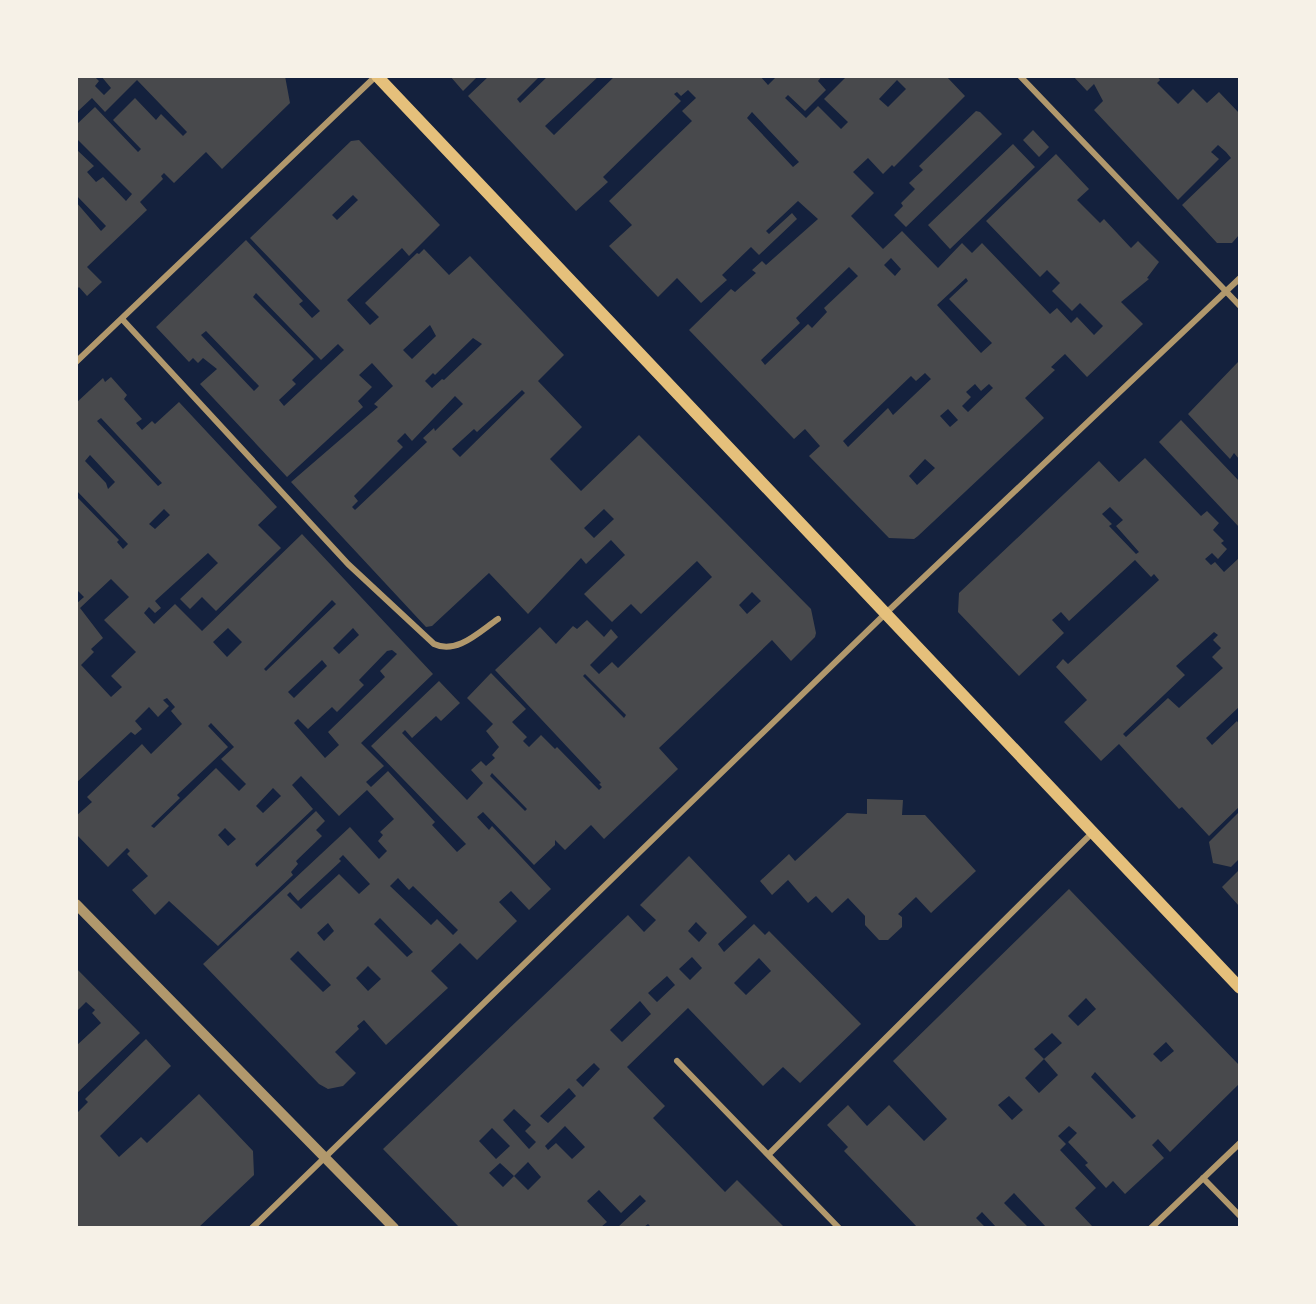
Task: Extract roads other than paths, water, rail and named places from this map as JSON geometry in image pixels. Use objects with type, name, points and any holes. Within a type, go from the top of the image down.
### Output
[{"type":"main road","points":[[377,76],[1239,988]]},
{"type":"street","points":[[76,362],[377,76]]},
{"type":"street","points":[[1020,76],[1239,306]]},
{"type":"street","points":[[252,1227],[884,615],[1239,278]]},
{"type":"street","points":[[122,319],[348,564],[434,644],[449,647],[458,644],[498,619]]},
{"type":"street","points":[[770,1154],[1092,832]]},
{"type":"street","points":[[76,904],[394,1227]]},
{"type":"street","points":[[678,1061],[839,1227]]},
{"type":"street","points":[[1151,1227],[1239,1143]]},
{"type":"street","points":[[1203,1178],[1239,1216]]}]
